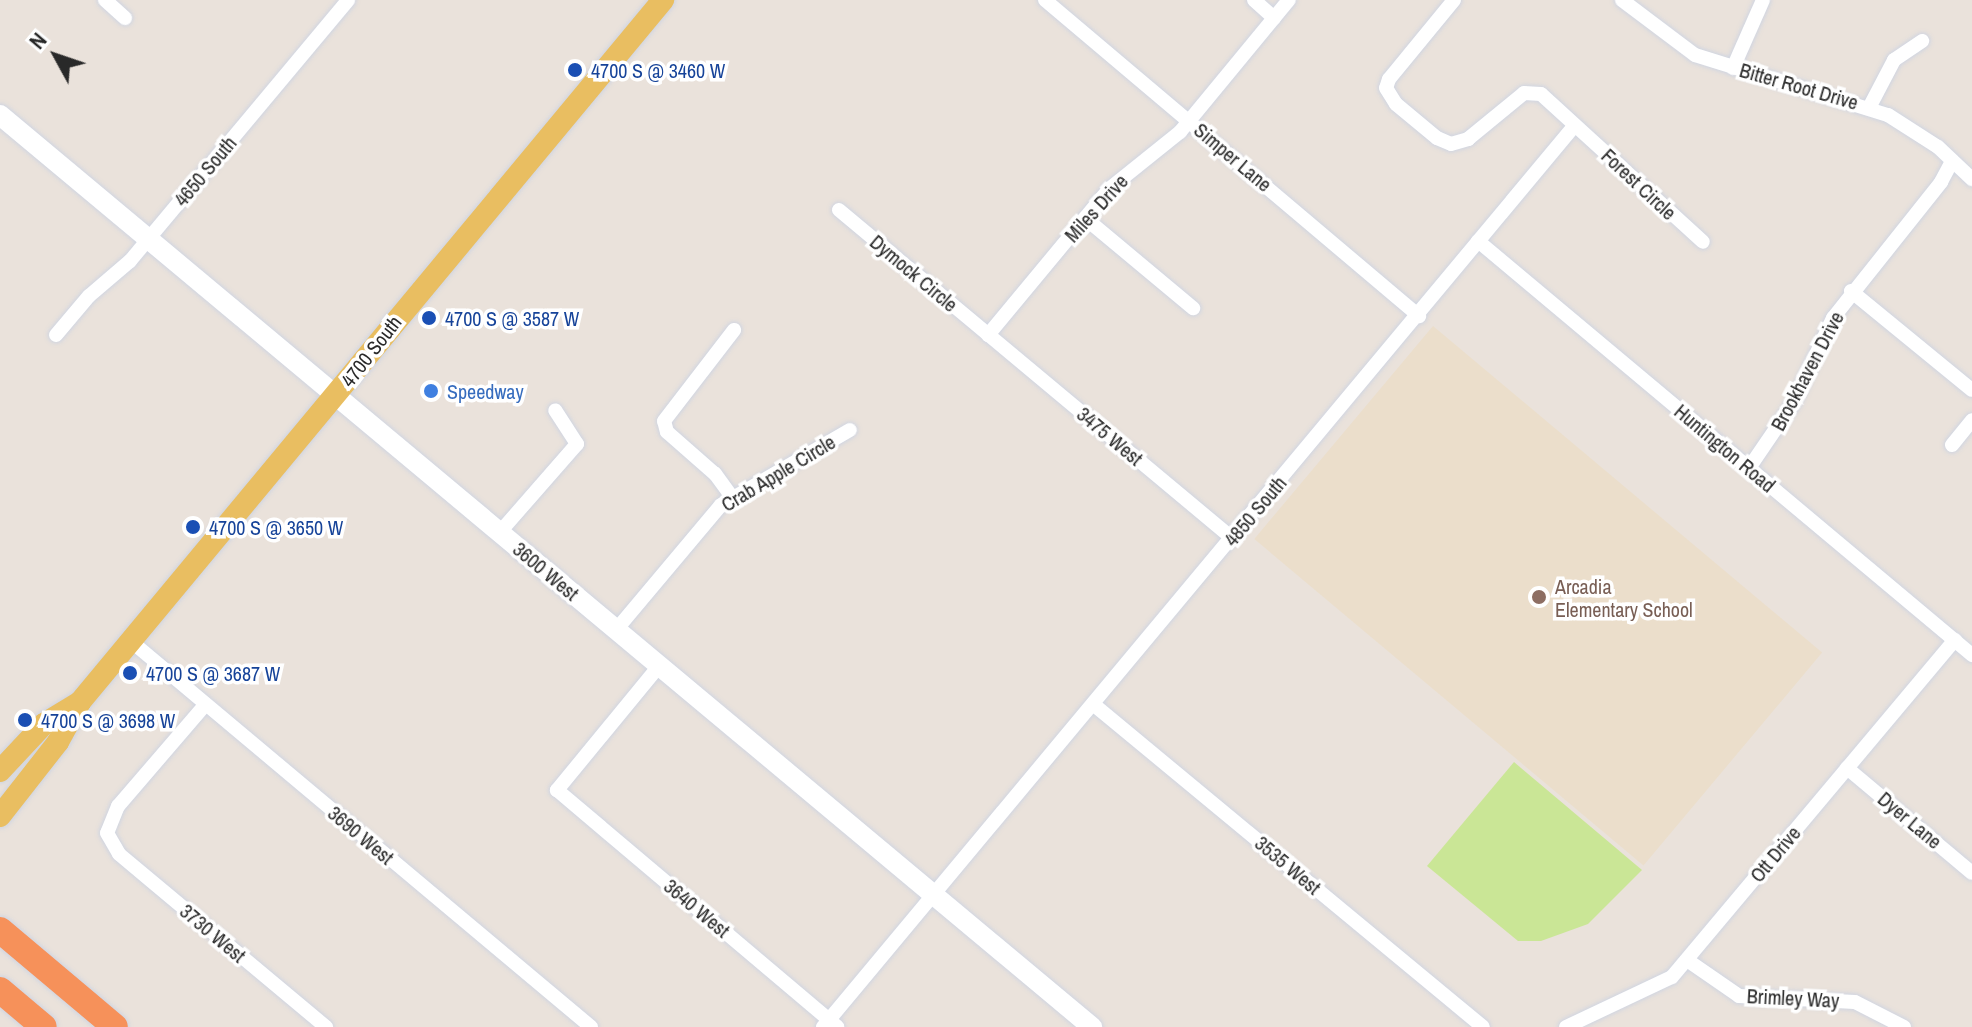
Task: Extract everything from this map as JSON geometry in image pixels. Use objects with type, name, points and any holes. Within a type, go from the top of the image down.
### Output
[{"type":"highway","points":[[0,918],[26,948]]},
{"type":"highway","points":[[0,930],[26,948],[115,1027]]},
{"type":"highway","points":[[0,990],[44,1027]]},
{"type":"main road","name":"4700 South","points":[[0,816],[58,742],[80,702],[337,397],[346,379],[663,0]]},
{"type":"main road","name":"4700 South","points":[[0,771],[44,724],[80,702]]},
{"type":"street","points":[[105,0],[125,18]]},
{"type":"street","name":"4650 South","points":[[56,335],[148,239],[348,0]]},
{"type":"street","name":"Simper Lane","points":[[1045,0],[1419,316]]},
{"type":"street","points":[[1254,0],[1274,18]]},
{"type":"street","name":"Miles Drive","points":[[988,335],[1121,177],[1158,153],[1289,0]]},
{"type":"street","name":"Forest Circle","points":[[1454,0],[1394,71],[1386,88],[1389,96],[1437,138],[1451,144],[1468,139],[1515,98],[1532,91],[1575,125],[1703,242]]},
{"type":"street","name":"Bitter Root Drive","points":[[1622,0],[1673,43],[1733,68],[1870,106],[1923,136],[1972,179]]},
{"type":"street","points":[[1733,68],[1763,0]]},
{"type":"street","points":[[1870,106],[1894,60],[1922,41]]},
{"type":"street","name":"3600 West","points":[[0,115],[1092,1027]]},
{"type":"street","name":"4850 South","points":[[830,1025],[934,894],[1419,316],[1575,125]]},
{"type":"street","name":"Brookhaven Drive","points":[[1749,468],[1794,402],[1851,291],[1941,182],[1952,161]]},
{"type":"street","name":"Dymock Circle","points":[[839,210],[988,335]]},
{"type":"street","points":[[1085,218],[1193,308]]},
{"type":"street","name":"Huntington Road","points":[[1478,241],[1972,655]]},
{"type":"street","points":[[1851,291],[1972,390]]},
{"type":"street","points":[[732,497],[715,474],[671,438],[664,421],[734,330]]},
{"type":"street","name":"3475 West","points":[[988,335],[1232,538]]},
{"type":"street","points":[[500,532],[577,444],[555,410]]},
{"type":"street","points":[[1952,445],[1972,420]]},
{"type":"street","name":"Crab Apple Circle","points":[[616,630],[732,497],[850,430]]},
{"type":"street","name":"Ott Drive","points":[[1566,1027],[1591,1011],[1658,987],[1687,960],[1955,640]]},
{"type":"street","name":"3690 West","points":[[132,642],[591,1027]]},
{"type":"street","name":"3640 West","points":[[659,666],[557,790],[830,1025]]},
{"type":"street","name":"3535 West","points":[[1093,704],[1483,1027]]},
{"type":"street","name":"3730 West","points":[[205,705],[118,806],[107,833],[119,854],[326,1027]]},
{"type":"street","name":"Dyer Lane","points":[[1847,768],[1972,873]]},
{"type":"street","name":"Brimley Way","points":[[1687,960],[1739,996],[1855,1002],[1904,1027]]},
{"type":"shaded area","name":"Arcadia Elementary School","points":[[1433,326],[1822,653],[1643,865],[1254,539]]},
{"type":"green space","points":[[1514,762],[1642,870],[1588,924],[1541,941],[1518,941],[1427,866]]},
{"type":"place","name":"4700 S @ 3460 W","points":[[575,70]]},
{"type":"place","name":"4700 S @ 3587 W","points":[[429,318]]},
{"type":"place","name":"Speedway","points":[[431,391]]},
{"type":"place","name":"4700 S @ 3650 W","points":[[193,527]]},
{"type":"place","name":"Arcadia Elementary School","points":[[1539,597]]},
{"type":"place","name":"4700 S @ 3687 W","points":[[130,673]]},
{"type":"place","name":"4700 S @ 3698 W","points":[[25,720]]}]
